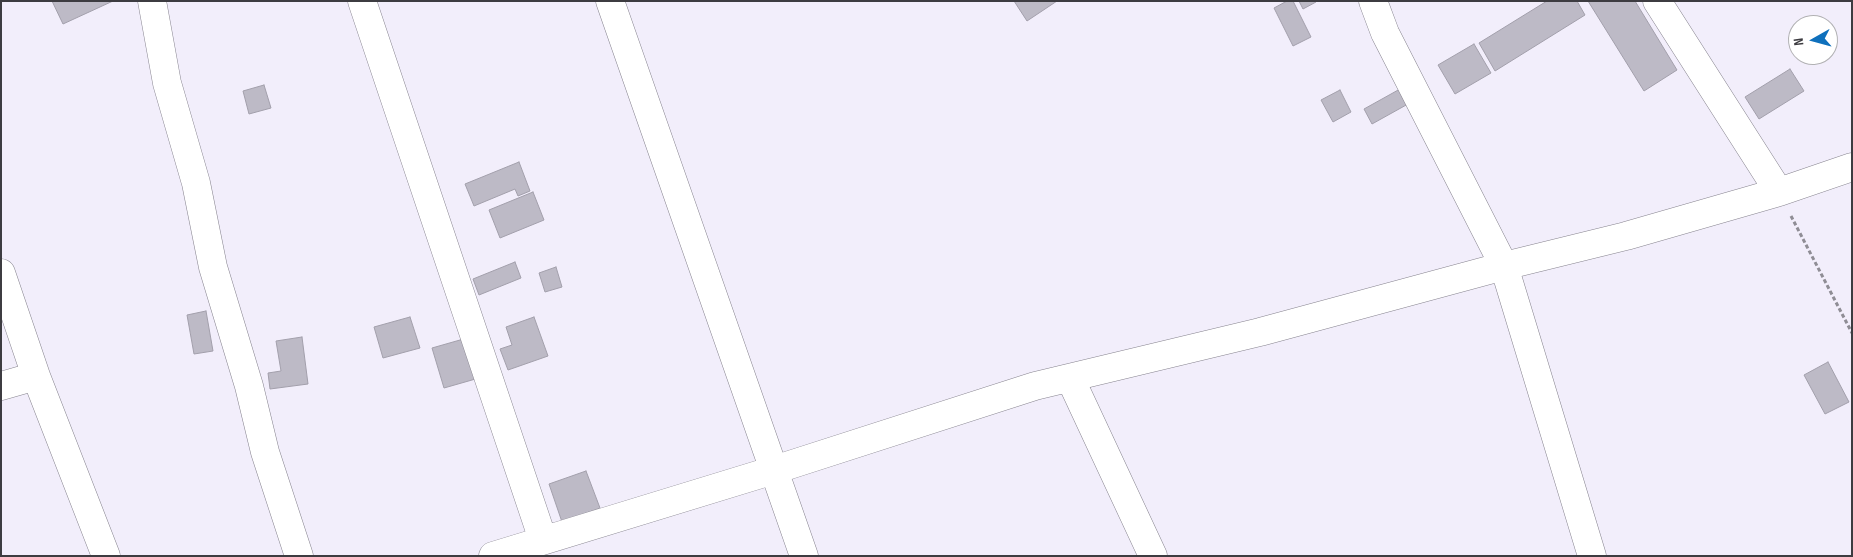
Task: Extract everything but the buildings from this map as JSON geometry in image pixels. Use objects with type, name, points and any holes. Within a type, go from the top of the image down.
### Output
[{"type":"street","points":[[152,1],[167,83],[196,183],[213,267],[249,386],[265,452],[299,556]]},
{"type":"street","points":[[362,1],[543,540]]},
{"type":"street","points":[[610,1],[804,556]]},
{"type":"street","points":[[1373,1],[1385,34],[1504,266],[1592,556]]},
{"type":"street","points":[[1657,1],[1779,192]]},
{"type":"street","points":[[493,556],[774,470],[1035,386],[1260,332],[1504,266],[1626,236],[1779,192],[1852,167]]},
{"type":"street","points":[[1,272],[36,376],[106,556]]},
{"type":"street","points":[[1,386],[36,376]]},
{"type":"street","points":[[1070,378],[1153,556]]},
{"type":"path","points":[[1779,192],[1852,333]]}]
